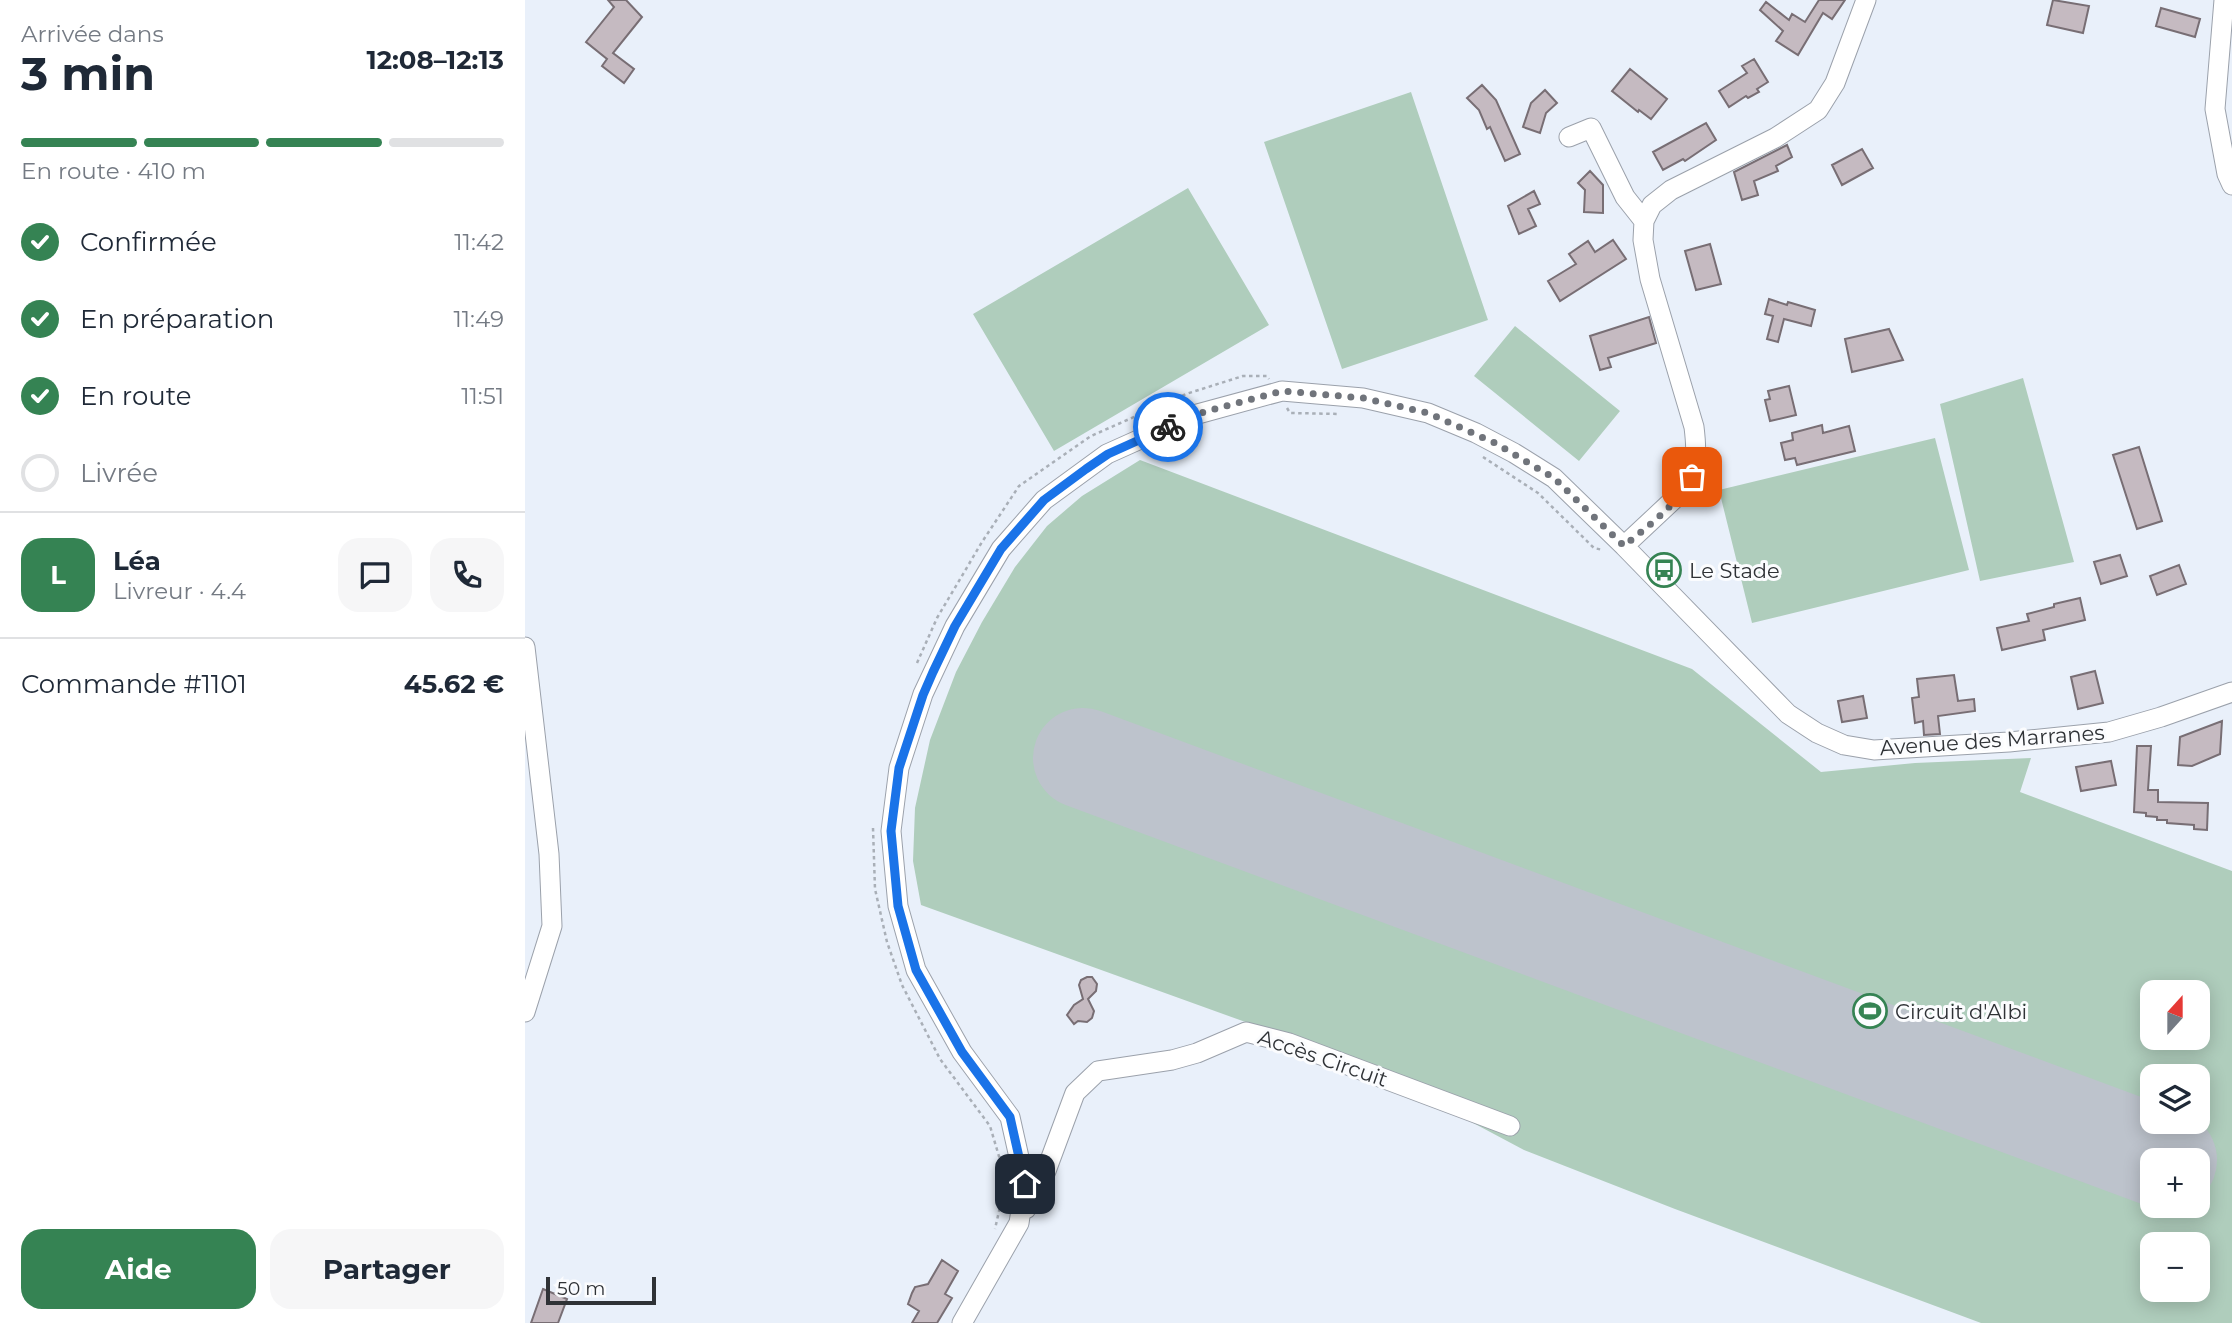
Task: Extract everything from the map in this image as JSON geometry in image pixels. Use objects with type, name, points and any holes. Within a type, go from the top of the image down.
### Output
[{"type":"street","points":[[1620,542],[1692,477],[1697,452],[1694,427],[1650,279],[1643,240],[1644,221],[1652,205],[1671,190],[1775,138],[1818,110],[1835,83],[1866,0]]},
{"type":"street","points":[[2224,0],[2215,109],[2227,174],[2232,185]]},
{"type":"street","points":[[1569,137],[1591,128],[1625,197],[1644,221]]},
{"type":"street","name":"Avenue des Marranes","points":[[962,1323],[1019,1223],[1025,1184],[1010,1117],[962,1052],[916,970],[898,906],[891,831],[899,768],[923,695],[955,626],[1001,549],[1044,500],[1108,454],[1193,415],[1277,393],[1363,398],[1428,413],[1476,433],[1554,478],[1788,714],[1817,733],[1845,745],[1874,750],[2109,733],[2232,692]]},
{"type":"street","points":[[525,647],[549,853],[552,926],[525,1012]]},
{"type":"street","name":"Accès Circuit","points":[[1019,1223],[1046,1171],[1075,1093],[1098,1071],[1172,1060],[1197,1053],[1245,1032],[1289,1043],[1510,1126]]},
{"type":"path","points":[[917,663],[937,618],[1019,486],[1091,436],[1186,394],[1243,376],[1267,376],[1290,413],[1342,414]]},
{"type":"path","points":[[1480,455],[1538,493],[1594,548],[1602,551],[1620,542]]},
{"type":"path","points":[[874,818],[872,831],[875,889],[887,942],[902,985],[940,1059],[990,1126],[1006,1180],[993,1235]]},
{"type":"green space","points":[[1411,92],[1488,320],[1342,369],[1264,142]]},
{"type":"green space","points":[[1188,188],[1269,325],[1054,451],[973,314]]},
{"type":"green space","points":[[1515,326],[1620,411],[1579,461],[1474,376]]},
{"type":"green space","points":[[2023,378],[2074,562],[1980,581],[1940,404]]},
{"type":"green space","points":[[1935,438],[1969,570],[1752,623],[1719,490]]},
{"type":"green space","points":[[1140,460],[1692,669],[1821,772],[1915,763],[2031,758],[2020,792],[2232,871],[2232,1323],[1981,1323],[1524,1150],[1430,1100],[1298,1041],[921,905],[913,861],[915,808],[930,740],[956,672],[982,622],[1015,567],[1047,526],[1082,496]],"holes":[[[1096,725],[1619,921],[1597,984],[1071,790]]]},
{"type":"building","points":[[608,0],[626,0],[642,17],[613,53],[634,69],[624,83],[602,66],[607,59],[586,42],[614,7]]},
{"type":"building","points":[[1819,0],[1845,0],[1832,19],[1823,13],[1798,55],[1776,41],[1783,31],[1760,10],[1766,2],[1789,20],[1792,14],[1805,22]]},
{"type":"building","points":[[2053,0],[2089,6],[2083,33],[2047,25]]},
{"type":"building","points":[[2161,8],[2200,19],[2195,37],[2156,26]]},
{"type":"building","points":[[1754,59],[1768,82],[1757,89],[1759,92],[1748,98],[1746,96],[1729,107],[1719,91],[1747,73],[1742,66]]},
{"type":"building","points":[[1630,69],[1667,99],[1651,119],[1612,91]]},
{"type":"building","points":[[1482,85],[1496,100],[1520,154],[1505,161],[1490,127],[1487,129],[1479,110],[1467,98]]},
{"type":"building","points":[[1545,90],[1557,103],[1546,113],[1540,133],[1523,127],[1531,103]]},
{"type":"building","points":[[1706,123],[1716,140],[1685,161],[1683,159],[1663,170],[1653,152]]},
{"type":"building","points":[[1787,145],[1792,157],[1776,166],[1778,171],[1754,181],[1758,195],[1742,200],[1734,172]]},
{"type":"building","points":[[1862,149],[1873,168],[1842,185],[1832,165]]},
{"type":"building","points":[[1590,171],[1603,185],[1603,213],[1584,212],[1585,190],[1578,183]]},
{"type":"building","points":[[1534,191],[1540,204],[1528,209],[1536,226],[1519,234],[1508,206]]},
{"type":"building","points":[[1613,240],[1626,259],[1560,301],[1548,281],[1576,264],[1569,254],[1588,241],[1595,252]]},
{"type":"building","points":[[1710,244],[1721,284],[1696,290],[1685,251]]},
{"type":"building","points":[[1769,299],[1815,310],[1811,326],[1784,319],[1778,342],[1767,339],[1773,316],[1765,314]]},
{"type":"building","points":[[1649,317],[1656,343],[1608,358],[1611,367],[1600,370],[1590,336]]},
{"type":"building","points":[[1889,329],[1903,360],[1852,372],[1845,339]]},
{"type":"building","points":[[1789,386],[1796,415],[1770,421],[1765,400],[1770,399],[1768,391]]},
{"type":"building","points":[[1822,425],[1823,433],[1849,426],[1855,451],[1797,465],[1795,458],[1785,460],[1781,443],[1793,440],[1792,433]]},
{"type":"building","points":[[2139,447],[2162,521],[2137,529],[2113,455]]},
{"type":"building","points":[[2120,555],[2127,576],[2101,584],[2094,562]]},
{"type":"building","points":[[2179,565],[2186,584],[2157,595],[2150,576]]},
{"type":"building","points":[[2080,598],[2085,620],[2043,630],[2045,640],[2002,650],[1997,628],[2029,621],[2027,614]]},
{"type":"building","points":[[2095,671],[2103,703],[2078,709],[2071,677]]},
{"type":"building","points":[[1954,675],[1958,701],[1974,699],[1975,711],[1938,716],[1940,734],[1924,735],[1923,721],[1915,723],[1912,698],[1919,697],[1917,679]]},
{"type":"building","points":[[1863,696],[1867,718],[1842,722],[1838,701]]},
{"type":"building","points":[[2222,721],[2220,754],[2192,766],[2178,765],[2180,737]]},
{"type":"building","points":[[2137,746],[2151,746],[2148,790],[2158,790],[2158,802],[2208,803],[2207,830],[2194,829],[2194,825],[2167,823],[2167,820],[2146,816],[2146,813],[2134,812]]},
{"type":"building","points":[[2111,761],[2116,785],[2081,791],[2076,767]]},
{"type":"building","points":[[1092,977],[1097,984],[1096,991],[1088,999],[1094,1011],[1087,1022],[1078,1021],[1074,1024],[1067,1015],[1074,1005],[1083,999],[1079,985],[1081,980]]},
{"type":"building","points":[[942,1260],[958,1271],[945,1294],[952,1298],[937,1323],[912,1323],[919,1311],[908,1304],[912,1293],[915,1287],[928,1284]]},
{"type":"building","points":[[543,1289],[567,1299],[558,1323],[531,1323]]},
{"type":"runway","points":[[1083,758],[2140,1150]]},
{"type":"way so far","points":[[1168,427],[1193,415],[1282,391],[1363,398],[1428,413],[1476,433],[1554,478],[1624,546],[1677,498],[1692,477]]},
{"type":"place","name":"Le Stade","points":[[1664,570]]},
{"type":"place","name":"Circuit d'Albi","points":[[1870,1011]]},
{"type":"route","points":[[1025,1184],[1010,1117],[962,1052],[916,970],[898,906],[891,831],[899,768],[933,672],[955,626],[1001,549],[1044,500],[1086,469],[1108,454],[1168,427]]}]
